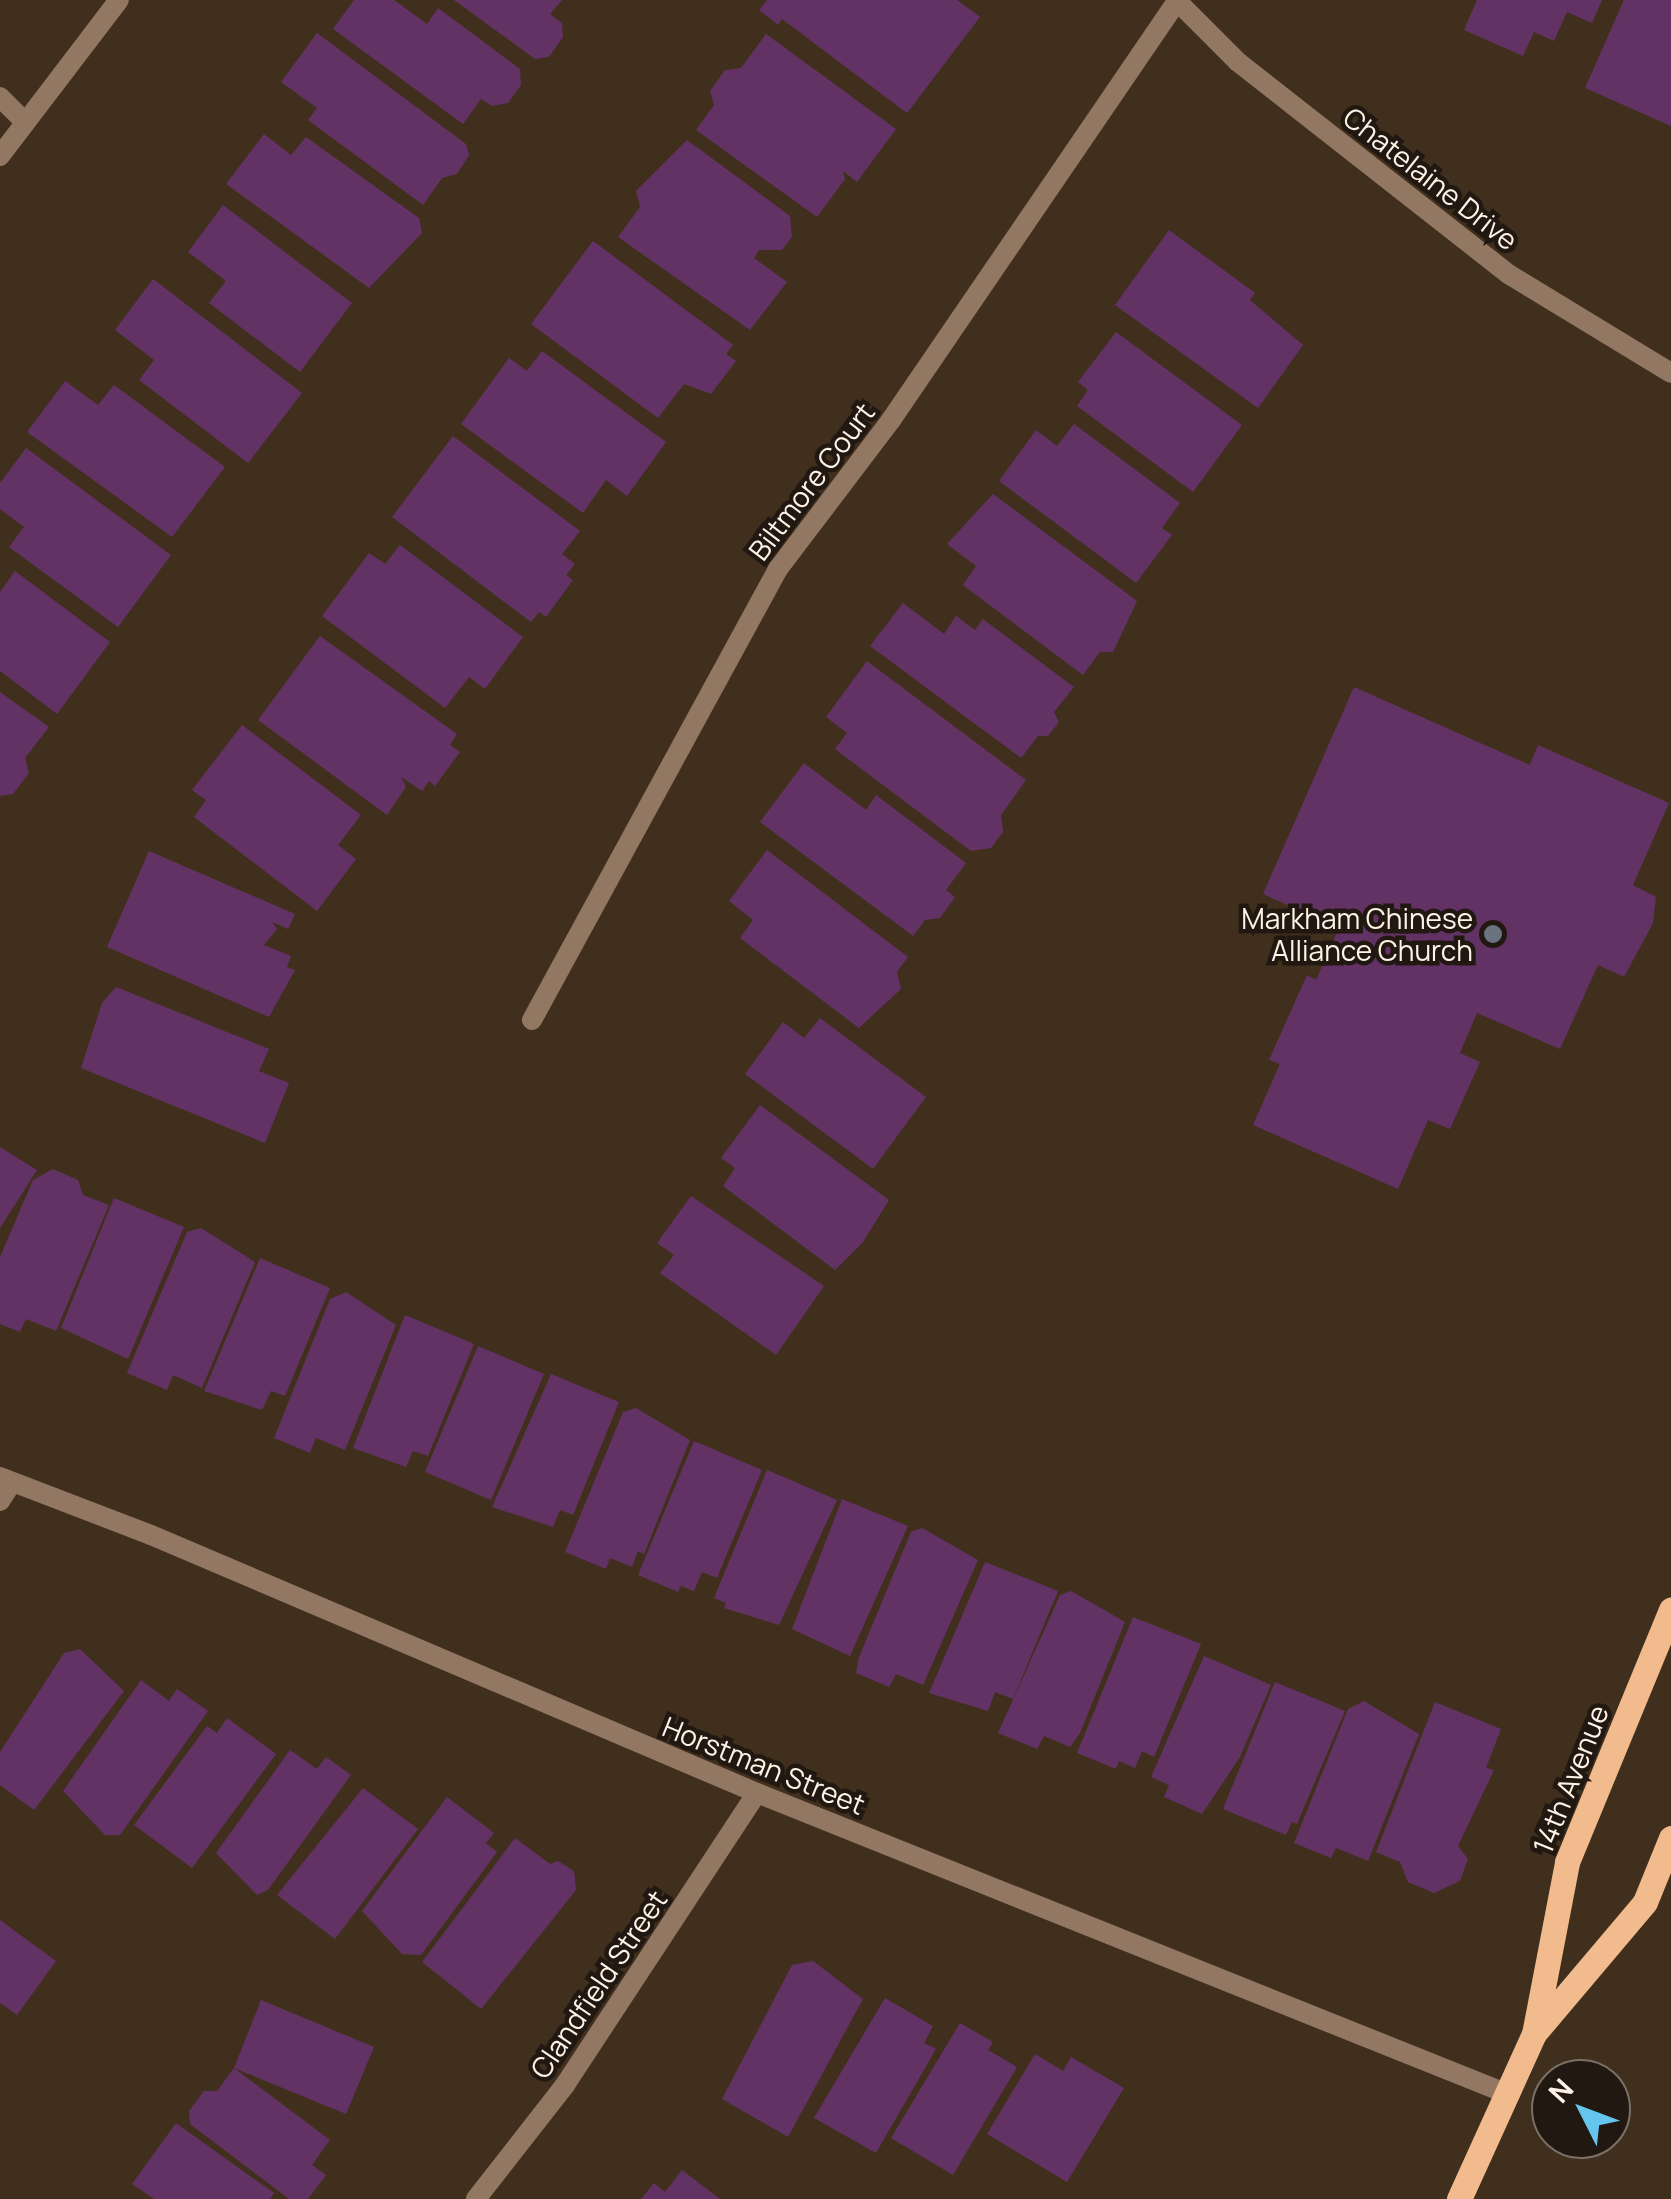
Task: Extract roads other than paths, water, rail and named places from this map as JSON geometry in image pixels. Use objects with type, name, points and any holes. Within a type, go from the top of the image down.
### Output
[{"type":"main road","name":"14th Avenue","points":[[1459,2199],[1510,2095],[1534,2034],[1566,1862],[1671,1610]]},
{"type":"main road","name":"14th Avenue","points":[[1534,2034],[1645,1902],[1671,1838]]},
{"type":"street","points":[[0,156],[118,0]]},
{"type":"street","name":"Chatelaine Drive","points":[[1176,1],[1238,62],[1510,276],[1671,373]]},
{"type":"street","name":"Biltmore Court","points":[[532,1020],[778,569],[903,403],[1176,1]]},
{"type":"street","points":[[0,97],[25,122]]},
{"type":"street","name":"Horstman Street","points":[[4,1487],[152,1535],[757,1793],[1510,2095]]},
{"type":"street","name":"Clandfield Street","points":[[476,2199],[565,2084],[757,1793]]},
{"type":"place","name":"Markham Chinese Alliance Church","points":[[1493,934]]}]
